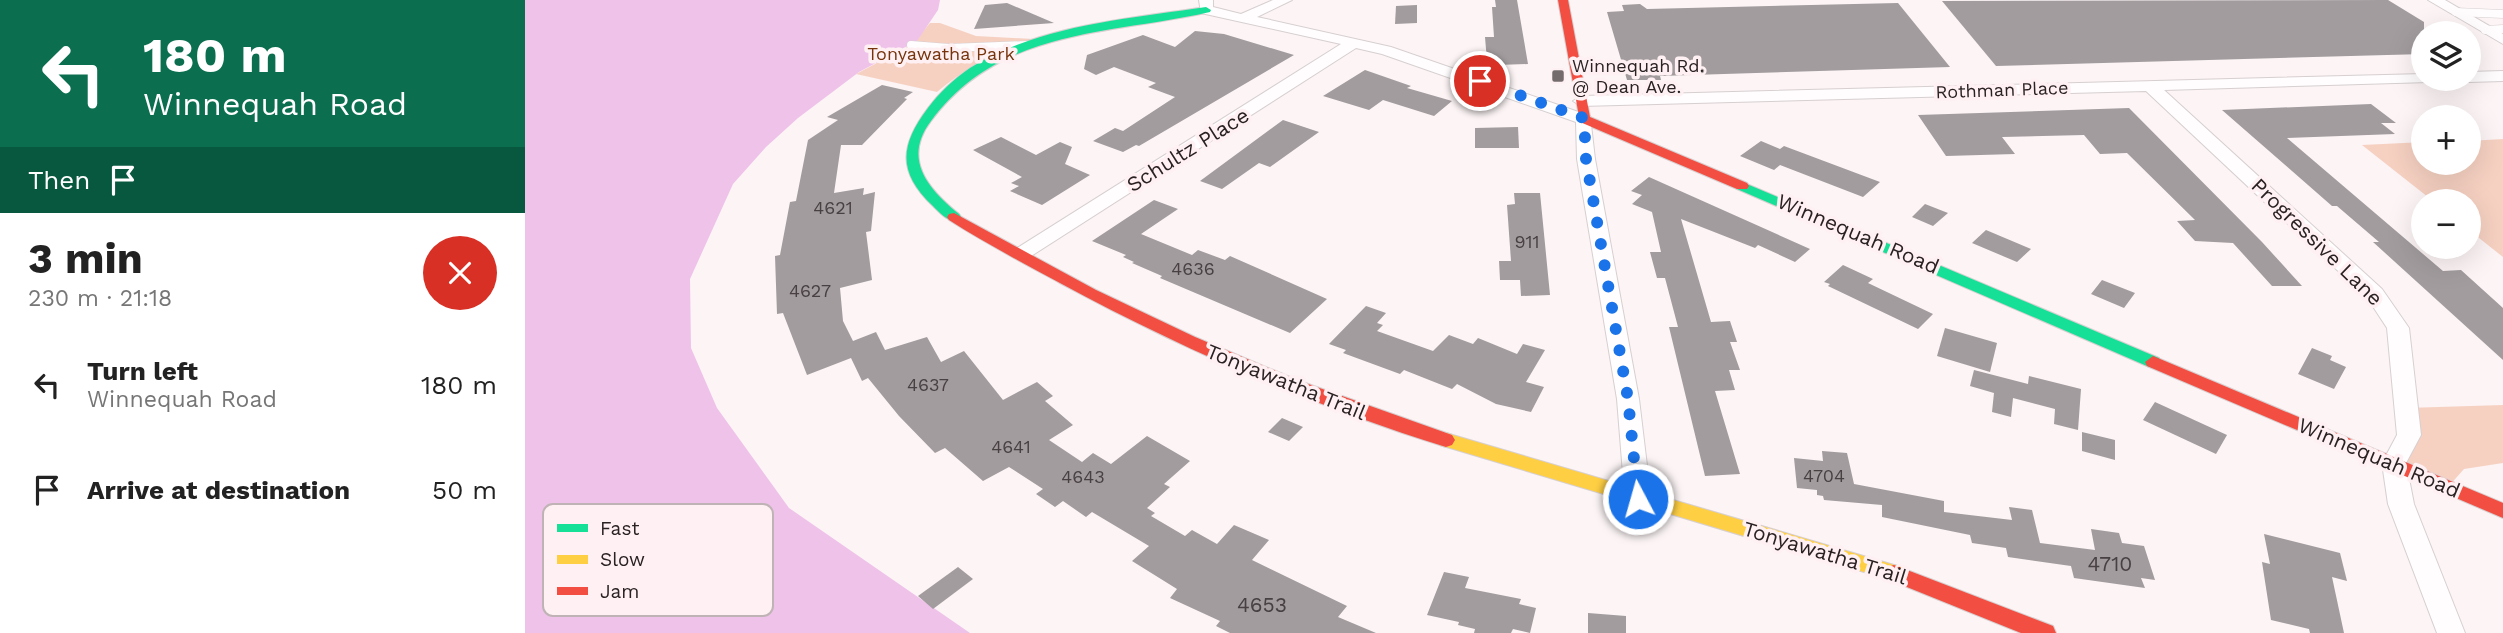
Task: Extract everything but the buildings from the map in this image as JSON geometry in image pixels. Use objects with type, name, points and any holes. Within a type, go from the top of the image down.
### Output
[{"type":"street","points":[[1243,18],[1285,0]]},
{"type":"street","points":[[1563,0],[1583,110],[1586,159],[1628,399],[1638,499]]},
{"type":"street","points":[[2435,0],[2503,40]]},
{"type":"street","name":"Winnequah Road","points":[[1206,5],[1243,18],[1422,61],[1583,110],[2503,511]]},
{"type":"street","name":"Tonyawatha Trail","points":[[1206,5],[1030,46],[992,60],[952,87],[914,134],[909,154],[916,179],[930,196],[969,226],[1087,293],[1229,360],[1338,406],[1416,433],[1638,499],[1852,558],[1987,606],[2045,633]]},
{"type":"street","name":"Schultz Place","points":[[1021,254],[1353,43]]},
{"type":"street","points":[[2481,77],[2503,76]]},
{"type":"street","name":"Rothman Place","points":[[1583,110],[2150,86],[2411,79]]},
{"type":"street","name":"Progressive Lane","points":[[2150,86],[2383,304],[2397,328],[2409,435],[2394,463]]},
{"type":"street","points":[[2394,463],[2401,504],[2451,633]]},
{"type":"lane","points":[[2456,12],[2503,14]]},
{"type":"lane","points":[[2485,30],[2503,30]]},
{"type":"lane","points":[[911,45],[949,48]]},
{"type":"lane","points":[[897,53],[949,48],[1030,46]]},
{"type":"green space","name":"Tonyawatha Park","points":[[930,23],[940,23],[976,36],[1033,39],[982,61],[937,92],[856,74],[911,45]]},
{"type":"green space","points":[[2503,139],[2503,257],[2481,240],[2481,189],[2418,189],[2362,145],[2411,143],[2411,175],[2481,175],[2481,140]]},
{"type":"green space","points":[[2503,405],[2503,463],[2464,469],[2448,487],[2394,463],[2406,408]]},
{"type":"shaded area","points":[[525,0],[940,0],[938,10],[917,41],[859,72],[798,118],[766,147],[733,184],[690,279],[691,348],[717,408],[789,508],[970,633],[525,633]]},
{"type":"traffic: fast","points":[[954,217],[934,199],[918,178],[913,167],[913,142],[919,128],[943,96],[973,71],[1008,53],[1047,39],[1087,29],[1206,10]]},
{"type":"traffic: fast","points":[[1742,186],[2153,362]]},
{"type":"traffic: slow","points":[[1446,440],[1894,573]]},
{"type":"traffic: jam","points":[[1563,0],[1584,119],[1742,186]]},
{"type":"traffic: jam","points":[[954,217],[1091,293],[1190,341],[1342,404],[1446,440]]},
{"type":"traffic: jam","points":[[2153,362],[2503,511]]},
{"type":"traffic: jam","points":[[1894,573],[2045,633]]},
{"type":"place","name":"Winnequah Rd. @ Dean Ave.","points":[[1558,76]]},
{"type":"route","points":[[1480,81],[1584,118],[1588,148],[1586,159],[1628,399],[1638,499]]}]
